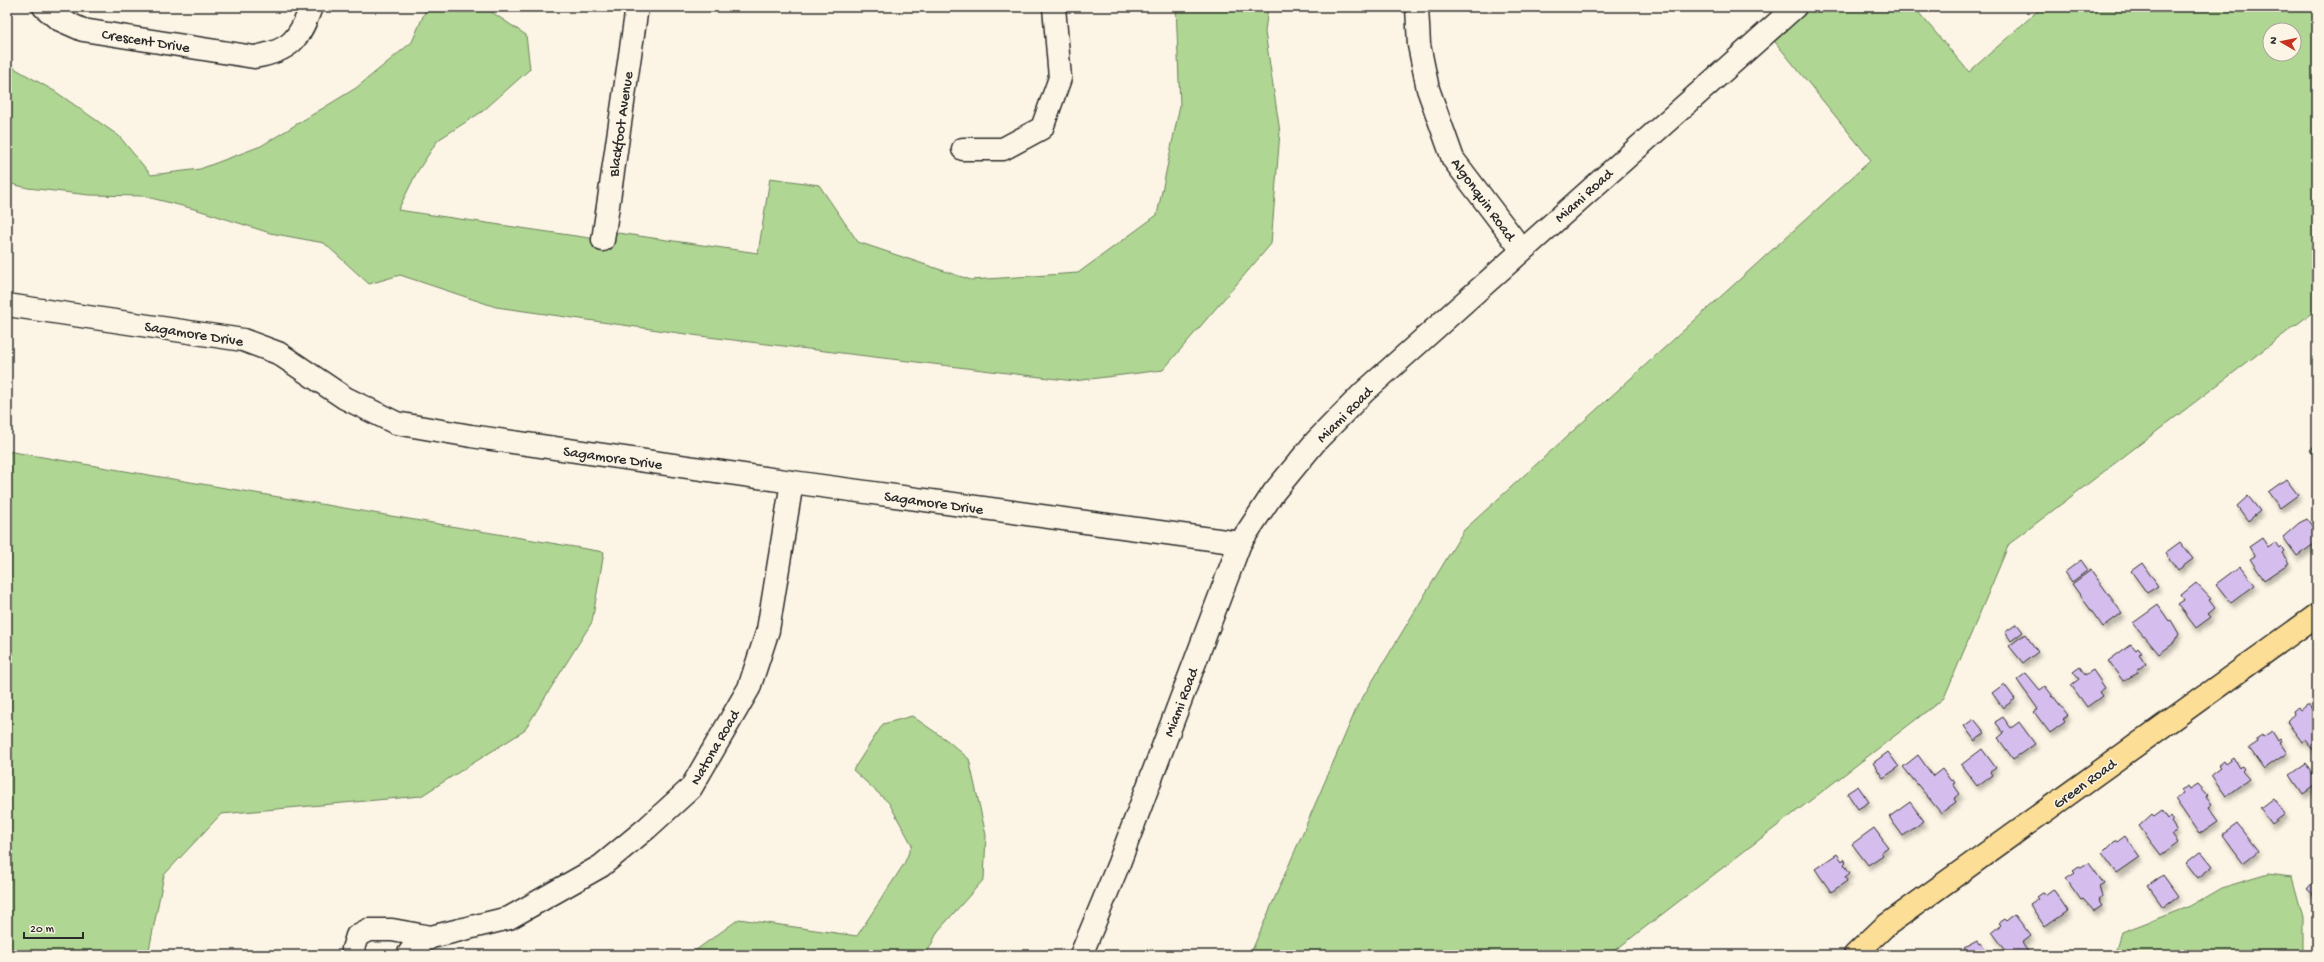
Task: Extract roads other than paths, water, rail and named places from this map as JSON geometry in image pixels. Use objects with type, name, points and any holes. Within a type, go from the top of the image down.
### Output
[{"type":"main road","name":"Green Road","points":[[1855,955],[1884,927],[2317,616]]},
{"type":"street","name":"Crescent Drive","points":[[44,7],[58,19],[83,30],[254,57],[270,54],[287,46],[303,30],[312,7]]},
{"type":"street","name":"Blackfoot Avenue","points":[[603,240],[637,7]]},
{"type":"street","points":[[963,149],[1003,149],[1042,128],[1060,78],[1054,7]]},
{"type":"street","name":"Algonquin Road","points":[[1417,7],[1419,45],[1428,89],[1453,159],[1522,250]]},
{"type":"street","name":"Miami Road","points":[[1081,955],[1119,863],[1240,543],[1274,492],[1316,441],[1364,392],[1795,7]]},
{"type":"street","name":"Sagamore Drive","points":[[7,305],[243,340],[278,353],[345,398],[396,423],[471,436],[792,482],[1240,543]]},
{"type":"street","name":"Natona Road","points":[[408,955],[412,950],[432,937],[508,918],[601,866],[691,788],[749,688],[768,630],[792,482]]},
{"type":"street","name":"Natona Road","points":[[353,955],[353,949],[357,936],[368,930],[392,930],[432,937]]}]
